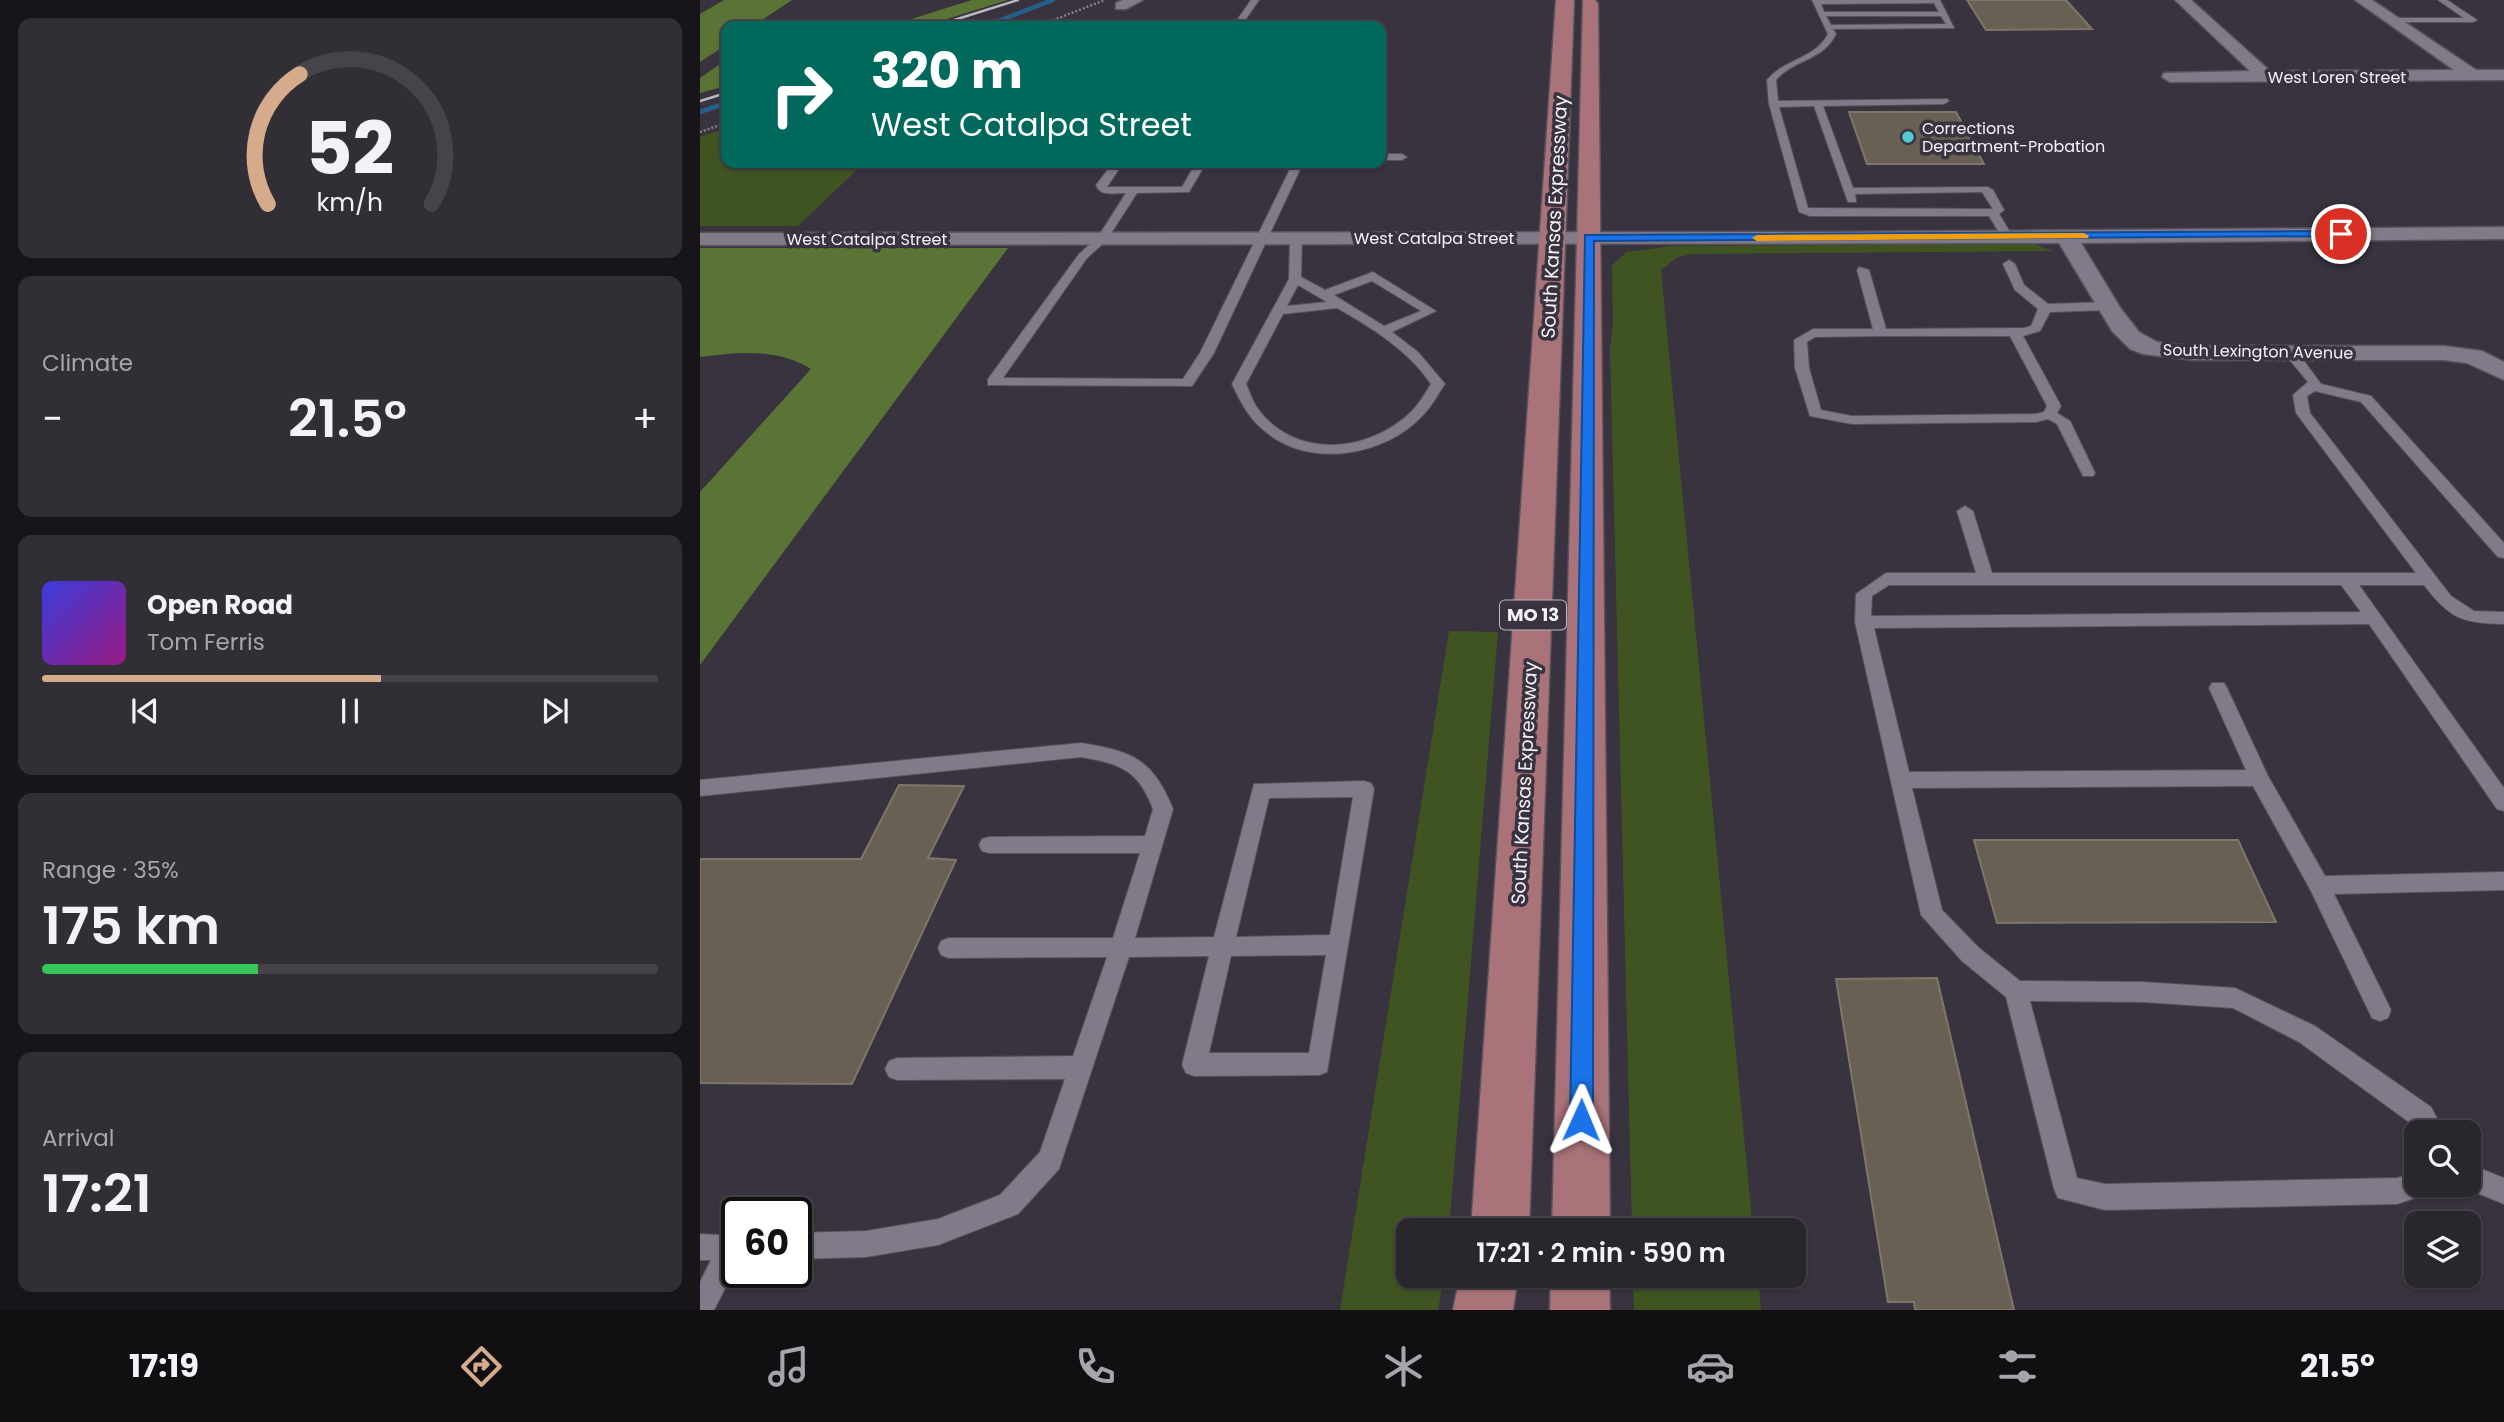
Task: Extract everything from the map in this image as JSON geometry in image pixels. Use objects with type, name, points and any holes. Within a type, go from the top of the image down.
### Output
[{"type":"main road","name":"South Kansas Expressway","points":[[1565,0],[1571,238],[1580,1218]]},
{"type":"main road","name":"South Kansas Expressway","points":[[1499,1218],[1589,0]]},
{"type":"main road","points":[[1483,1310],[1488,1288]]},
{"type":"main road","name":"South Kansas Expressway","points":[[1495,1310],[1496,1288]]},
{"type":"street","points":[[1121,6],[1136,0]]},
{"type":"street","points":[[2182,0],[2266,77]]},
{"type":"street","points":[[2362,0],[2473,76]]},
{"type":"street","name":"West Loren Street","points":[[2170,77],[2504,75]]},
{"type":"street","name":"West Catalpa Street","points":[[700,239],[1835,238],[2504,233]]},
{"type":"street","name":"South Lexington Avenue","points":[[2066,236],[2124,330],[2138,343],[2164,351],[2444,353],[2473,356],[2504,372]]},
{"type":"lane","points":[[1240,21],[1255,0]]},
{"type":"lane","points":[[2391,20],[2473,20],[2442,0]]},
{"type":"lane","points":[[1827,26],[1951,26],[1937,1],[1816,1],[1821,14],[1827,26],[1832,34],[1829,44],[1817,55],[1778,69],[1771,80],[1774,104],[1803,210],[1827,213],[1993,213],[1999,209],[1989,192],[1984,190],[1849,191]]},
{"type":"lane","points":[[1821,14],[1944,13]]},
{"type":"lane","points":[[1774,104],[1944,101]]},
{"type":"lane","points":[[1817,102],[1857,213]]},
{"type":"lane","points":[[1386,158],[1402,157]]},
{"type":"lane","points":[[1114,168],[1101,185],[1103,190],[1185,190],[1198,168]]},
{"type":"lane","points":[[1132,192],[1102,239],[1083,256],[993,382],[1187,383],[1207,352],[1296,168]]},
{"type":"lane","points":[[1827,213],[1835,238]]},
{"type":"lane","points":[[1993,213],[2007,237]]},
{"type":"lane","points":[[1295,279],[1381,332],[1430,367],[1438,384],[1418,413],[1391,433],[1346,451],[1310,451],[1281,436],[1253,412],[1239,384],[1295,279],[1296,238]]},
{"type":"lane","points":[[2009,264],[2020,287],[2045,308],[2109,306]]},
{"type":"lane","points":[[1863,270],[1881,333]]},
{"type":"lane","points":[[1324,295],[1373,276],[1430,312],[1381,332]]},
{"type":"lane","points":[[1277,311],[1338,304]]},
{"type":"lane","points":[[2045,308],[2036,328],[2014,332],[1813,333],[1800,340],[1802,368],[1815,412],[1852,420],[2036,418],[2049,415],[2063,421],[2088,473]]},
{"type":"lane","points":[[2014,332],[2054,406],[2049,415]]},
{"type":"lane","points":[[2291,353],[2315,382],[2300,396],[2303,413],[2445,600],[2470,617],[2504,618]]},
{"type":"lane","points":[[2312,386],[2366,399],[2504,554]]},
{"type":"lane","points":[[1965,511],[1986,579]]},
{"type":"lane","points":[[2424,1120],[2307,1034],[2235,998],[2143,992],[2016,990],[1970,954],[1932,915],[1864,622],[1864,594],[1886,579],[2430,579]]},
{"type":"lane","points":[[2346,579],[2495,776],[2504,803]]},
{"type":"lane","points":[[1864,622],[2373,618]]},
{"type":"lane","points":[[2218,688],[2259,778],[2319,885],[2380,1010]]},
{"type":"lane","points":[[700,788],[1081,750],[1120,756],[1141,768],[1156,788],[1163,809],[1121,948],[1050,1160],[1009,1205],[938,1232],[866,1244],[812,1245]]},
{"type":"lane","points":[[1900,780],[2259,778]]},
{"type":"lane","points":[[1364,789],[1339,945],[1319,1064],[1194,1065],[1261,790],[1364,789]]},
{"type":"lane","points":[[989,845],[1152,844]]},
{"type":"lane","points":[[2319,885],[2504,881]]},
{"type":"lane","points":[[949,948],[1339,945]]},
{"type":"lane","points":[[2016,990],[2067,1189],[2105,1197],[2404,1189]]},
{"type":"lane","points":[[897,1069],[1081,1067]]},
{"type":"lane","points":[[2481,1182],[2504,1191]]},
{"type":"lane","points":[[700,1247],[721,1247]]},
{"type":"lane","points":[[700,1310],[721,1271]]},
{"type":"path","points":[[1051,21],[1105,0]]},
{"type":"path","points":[[700,132],[721,124]]},
{"type":"green space","points":[[724,0],[792,0],[760,21],[721,21],[721,48],[700,62],[700,14]]},
{"type":"green space","points":[[972,0],[1008,0],[940,21],[905,21]]},
{"type":"green space","points":[[721,63],[721,87],[700,93],[700,78]]},
{"type":"green space","points":[[721,130],[721,168],[859,168],[798,226],[700,226],[700,137]]},
{"type":"green space","points":[[2034,244],[2053,251],[1691,254],[1676,258],[1661,270],[1752,1218],[1632,1218],[1610,349],[1613,324],[1612,265],[1627,252],[1671,246]]},
{"type":"green space","points":[[700,248],[1008,248],[700,665],[700,492],[811,369],[785,358],[757,353],[700,357]]},
{"type":"green space","points":[[1449,631],[1498,632],[1450,1218],[1396,1218],[1396,1288],[1442,1288],[1438,1310],[1340,1310]]},
{"type":"green space","points":[[1633,1288],[1759,1288],[1761,1310],[1634,1310]]},
{"type":"building","points":[[1967,0],[2066,0],[2092,29],[1986,30]]},
{"type":"building","name":"Corrections Department-Probation","points":[[1849,112],[1956,112],[1984,164],[1867,164]]},
{"type":"building","points":[[899,785],[964,786],[928,858],[956,860],[852,1084],[700,1083],[700,859],[861,859]]},
{"type":"building","points":[[1974,840],[2238,840],[2276,922],[1997,923]]},
{"type":"building","points":[[1937,978],[2014,1310],[1915,1310],[1914,1302],[1888,1302],[1836,979]]},
{"type":"waterway","points":[[998,21],[1053,0]]},
{"type":"waterway","points":[[700,112],[721,105]]},
{"type":"railway","points":[[951,21],[1018,0]]},
{"type":"railway","points":[[700,101],[721,95]]},
{"type":"slow traffic","points":[[1757,238],[2084,236]]},
{"type":"place","name":"Corrections Department-Probation","points":[[1908,137]]},
{"type":"route","points":[[1581,1120],[1589,237],[2341,234]]}]
